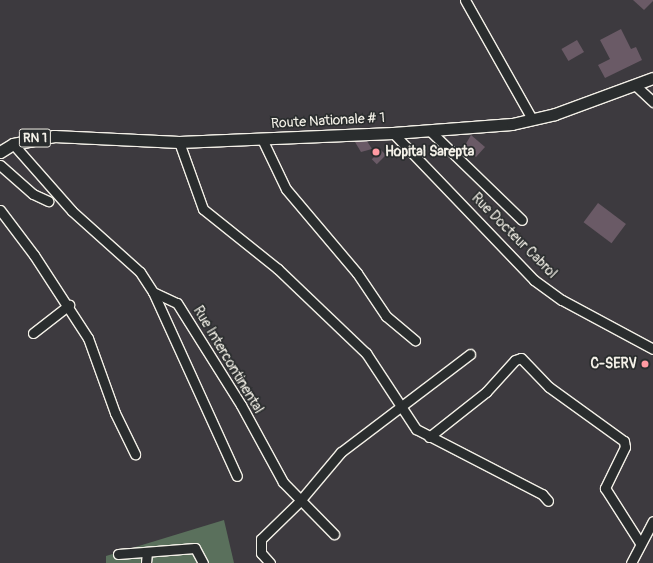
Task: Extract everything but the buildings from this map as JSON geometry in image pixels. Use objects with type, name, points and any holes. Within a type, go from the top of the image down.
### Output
[{"type":"main road","name":"Route Nationale # 1","points":[[0,152],[13,144],[54,136],[179,142],[393,133],[532,119],[653,78]]},
{"type":"street","points":[[465,0],[532,119]]},
{"type":"street","points":[[635,85],[653,102]]},
{"type":"street","points":[[429,130],[522,220]]},
{"type":"street","name":"Rue Docteur Cabrol","points":[[393,133],[534,280],[562,300],[653,349]]},
{"type":"street","points":[[262,139],[286,190],[358,273],[386,316],[414,340]]},
{"type":"street","points":[[179,142],[203,209],[278,269],[366,354],[416,429],[542,494],[548,501]]},
{"type":"street","points":[[13,144],[72,211],[140,272],[153,292],[236,476]]},
{"type":"street","points":[[0,165],[33,194],[48,201]]},
{"type":"street","points":[[0,210],[69,305],[88,338],[115,413],[135,454]]},
{"type":"street","name":"Rue Intercontinental","points":[[153,292],[177,303],[241,405],[268,459],[283,482],[334,534]]},
{"type":"street","points":[[33,332],[69,305]]},
{"type":"street","points":[[270,563],[261,553],[261,539],[300,499],[341,452],[470,354]]},
{"type":"street","points":[[429,437],[486,392],[515,360],[520,358],[549,386],[624,441],[625,446],[605,488],[640,543]]},
{"type":"street","points":[[631,563],[640,543],[653,521]]},
{"type":"street","points":[[118,554],[196,548],[203,563]]},
{"type":"street","points":[[146,563],[147,552]]},
{"type":"green space","points":[[224,520],[234,563],[106,563],[106,556]]},
{"type":"place","name":"Hopital Sarepta","points":[[376,152]]},
{"type":"place","name":"C-SERV","points":[[645,364]]}]
